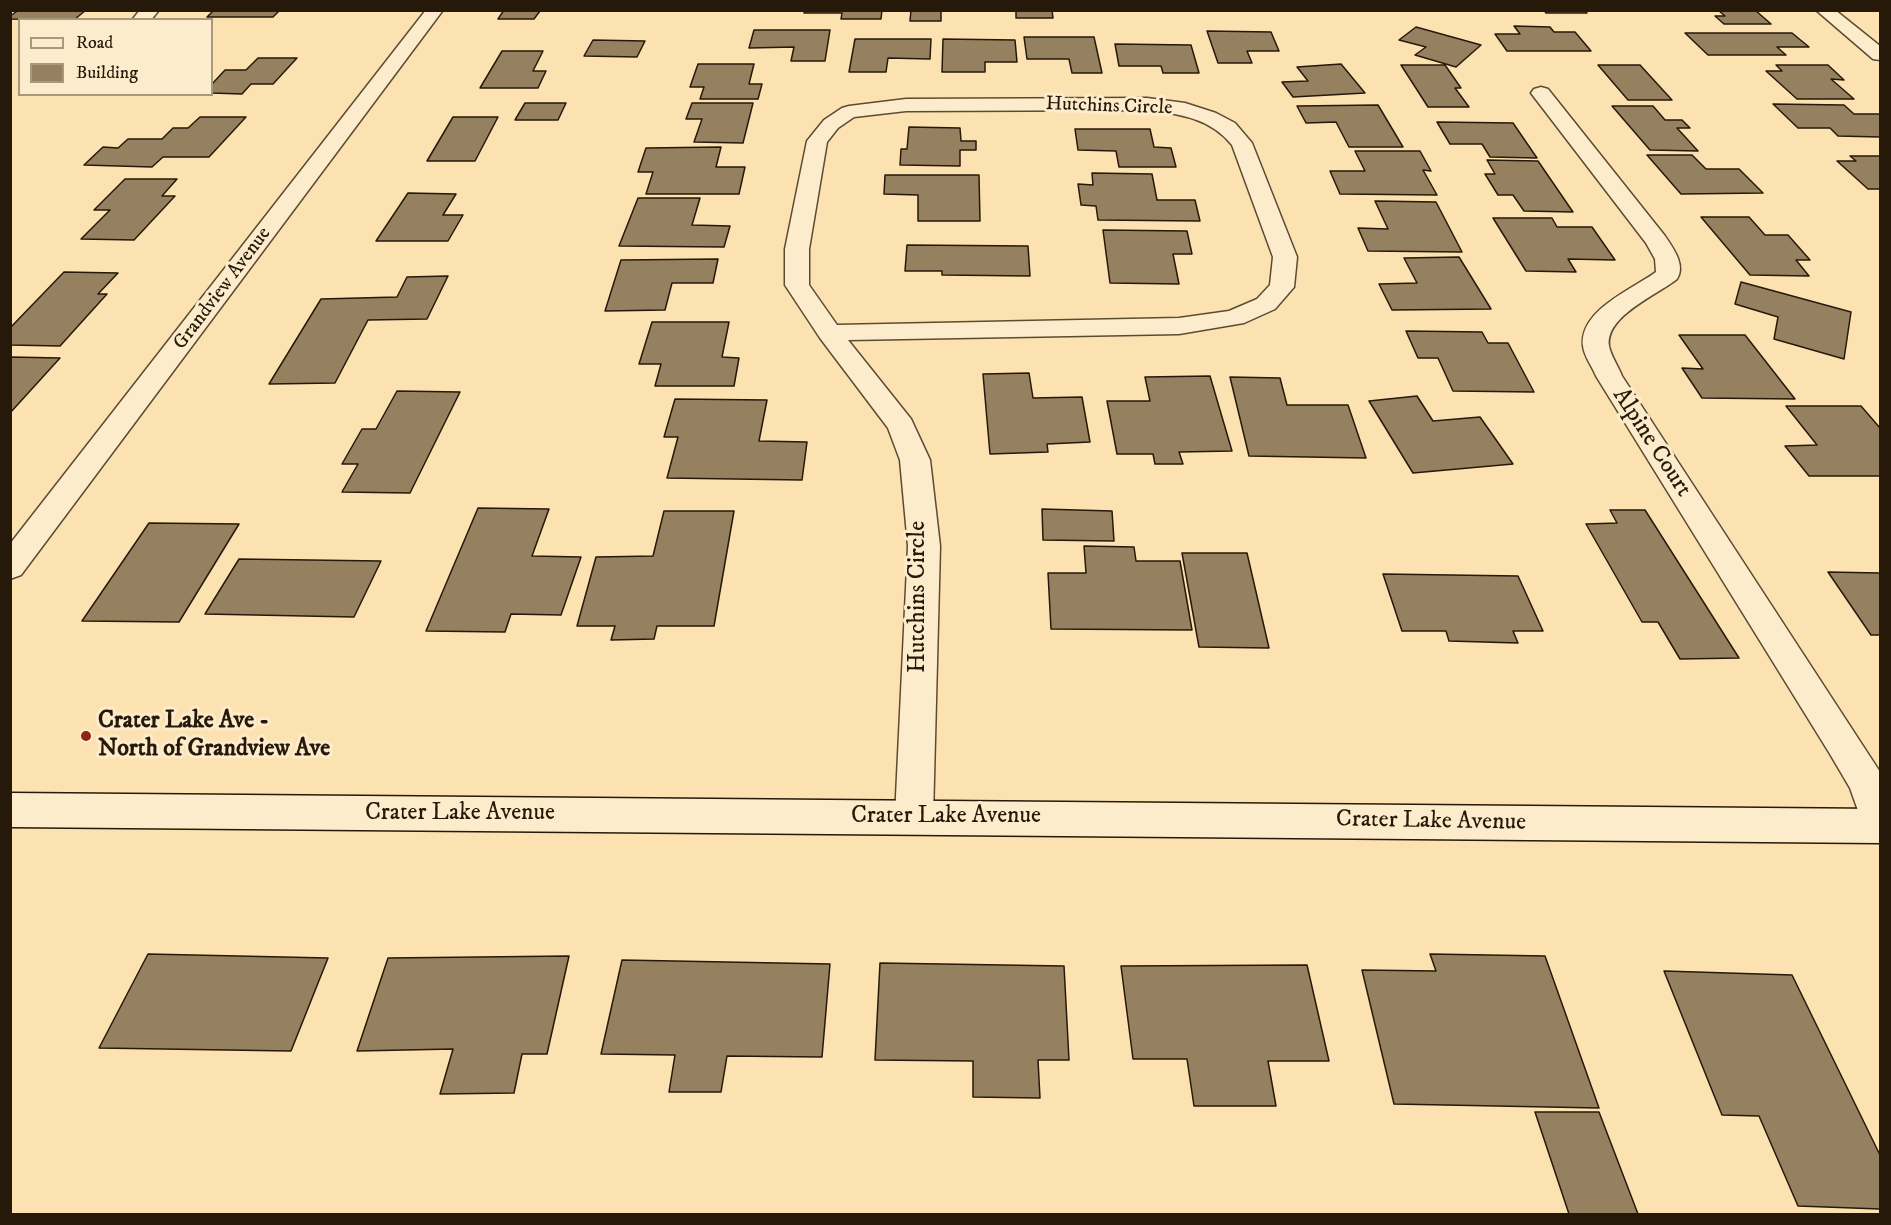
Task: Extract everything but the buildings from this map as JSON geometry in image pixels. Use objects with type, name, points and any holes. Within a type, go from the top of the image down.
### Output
[{"type":"street","name":"Grandview Avenue","points":[[10,567],[435,10]]},
{"type":"street","points":[[1824,10],[1881,55]]},
{"type":"street","name":"Alpine Court","points":[[1541,93],[1657,241],[1667,259],[1668,274],[1657,285],[1611,312],[1601,324],[1596,344],[1609,376],[1843,742],[1867,783],[1881,821]]},
{"type":"street","name":"Hutchins Circle","points":[[829,333],[1179,326],[1234,318],[1266,304],[1282,287],[1285,257],[1242,143],[1228,127],[1209,117],[1185,109],[1147,104],[906,105],[849,112],[831,124],[817,141],[797,249],[797,285],[829,333],[901,426],[915,460],[924,546],[914,817]]},
{"type":"street","name":"Crater Lake Avenue","points":[[10,810],[1881,826]]},
{"type":"place","name":"Crater Lake Ave - North of Grandview Ave","points":[[86,736]]}]
